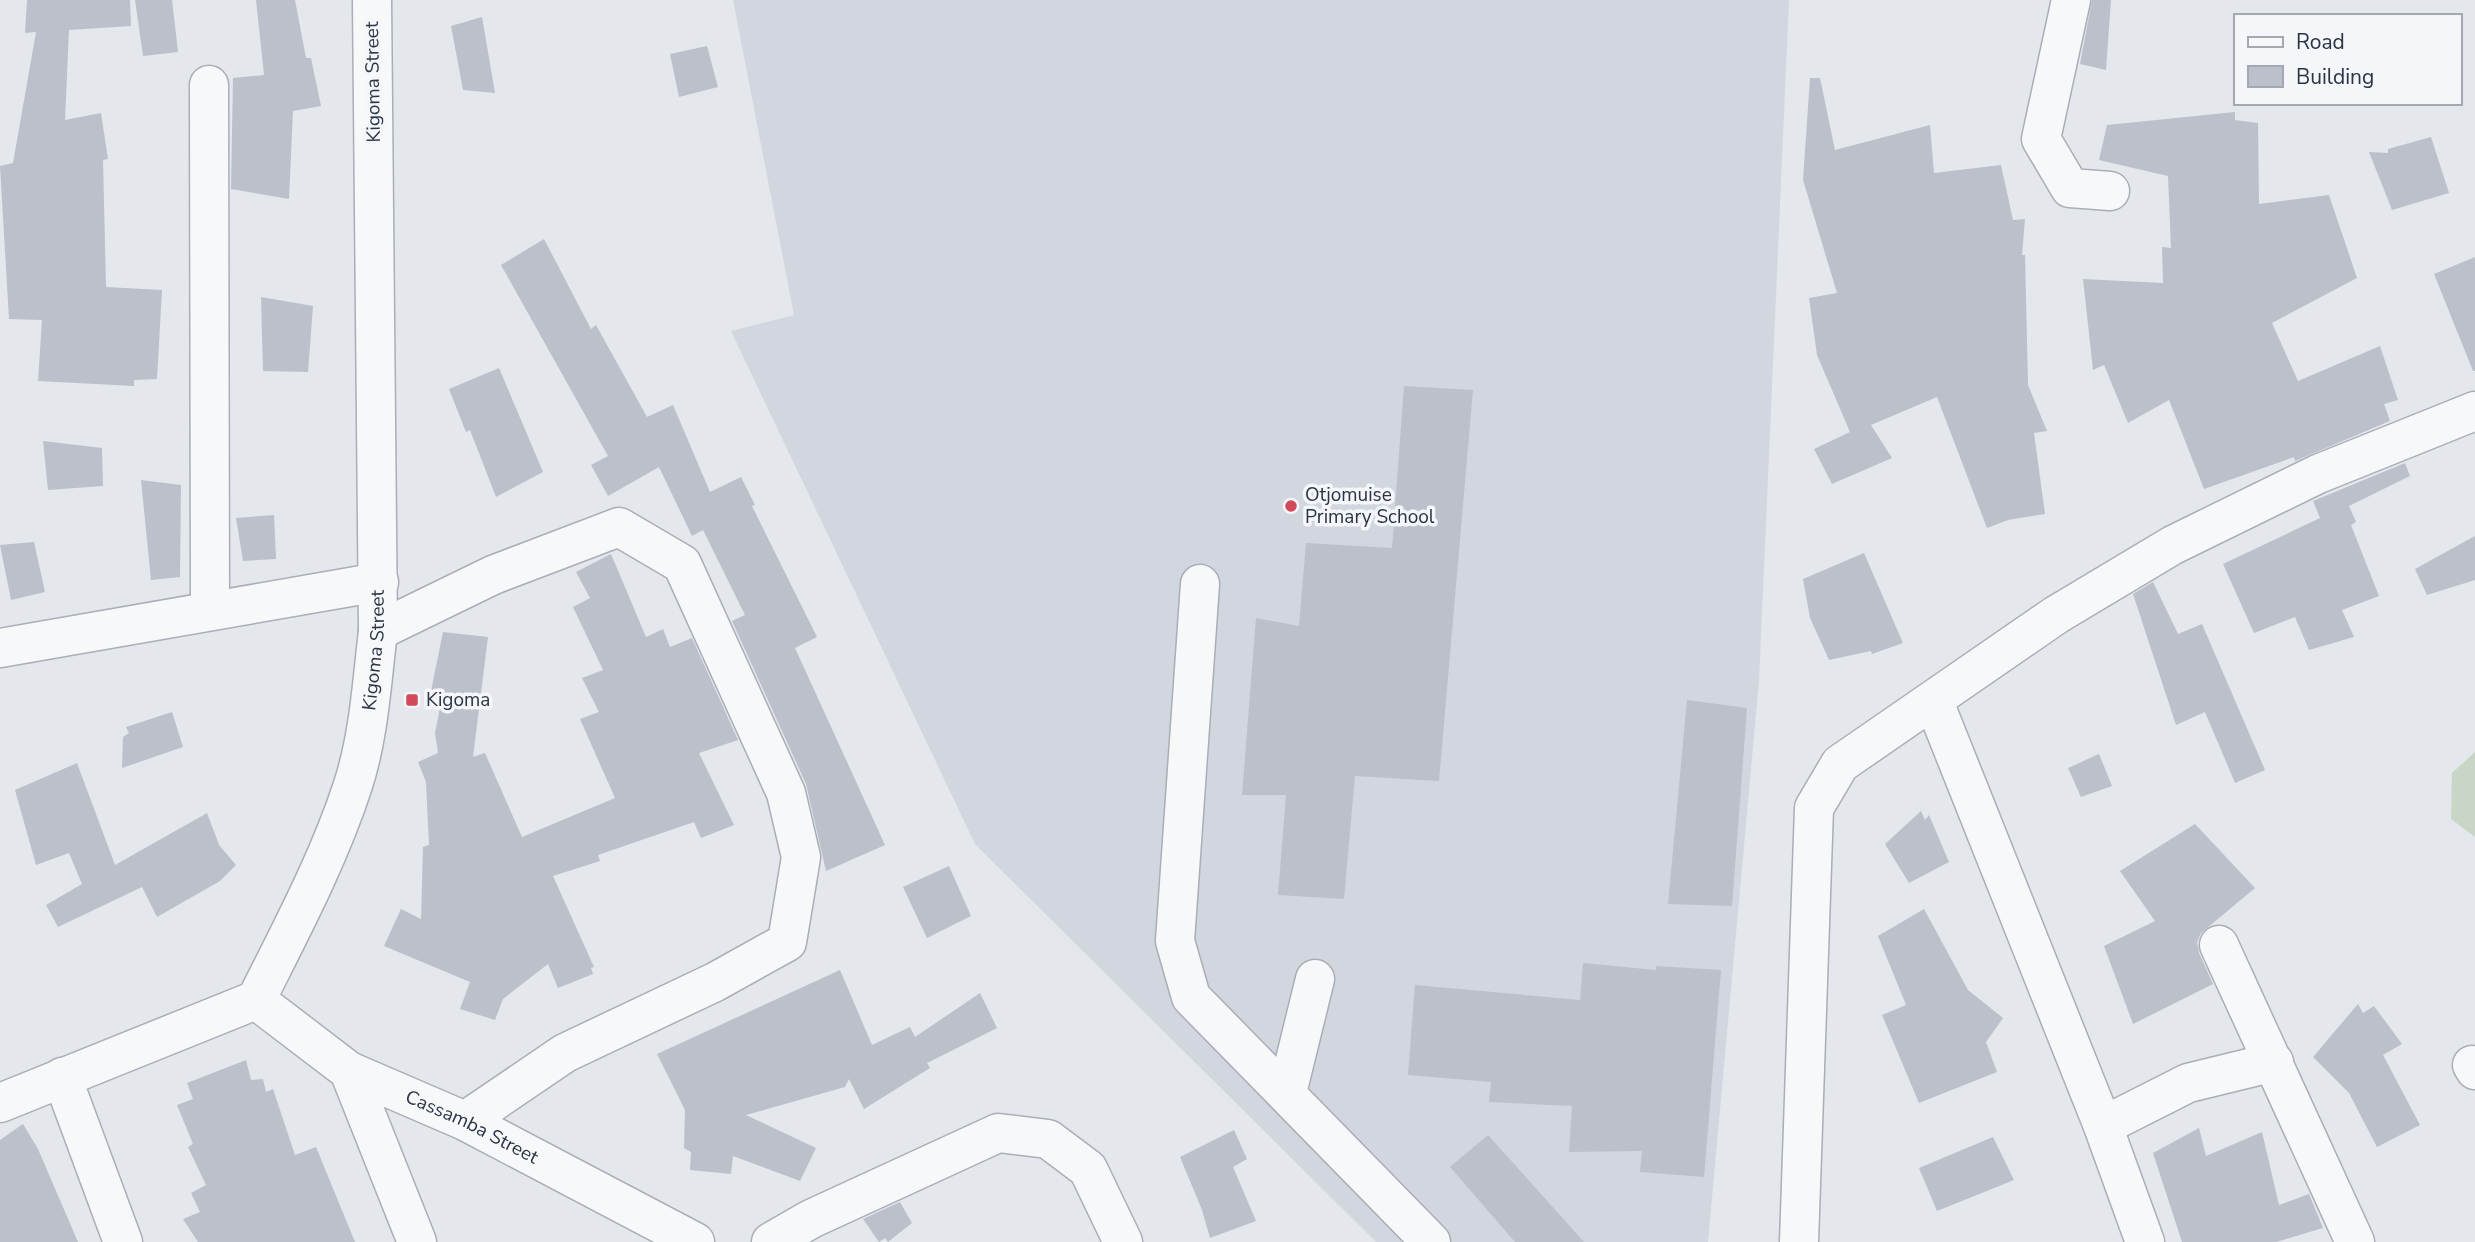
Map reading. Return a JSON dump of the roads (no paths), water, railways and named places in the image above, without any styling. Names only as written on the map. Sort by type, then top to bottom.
[{"type":"street","name":"Kigoma Street","points":[[256,1000],[304,904],[354,783],[369,710],[378,631],[379,582],[372,0]]},
{"type":"street","points":[[2071,0],[2041,139],[2070,188],[2110,191]]},
{"type":"street","points":[[209,85],[211,610]]},
{"type":"street","points":[[1799,1242],[1814,808],[1840,764],[1934,702],[2056,615],[2173,545],[2318,474],[2475,411]]},
{"type":"street","points":[[378,631],[493,575],[619,527],[682,564],[786,793],[801,857],[787,942],[715,982],[565,1053],[465,1121]]},
{"type":"street","points":[[0,648],[379,582]]},
{"type":"street","points":[[1200,584],[1175,941],[1191,997],[1431,1242]]},
{"type":"street","points":[[1934,702],[2103,1126],[2145,1242]]},
{"type":"street","points":[[2219,945],[2355,1242]]},
{"type":"street","points":[[1287,1093],[1314,979]]},
{"type":"street","points":[[0,1102],[256,1000]]},
{"type":"street","name":"Cassamba Street","points":[[256,1000],[348,1071],[465,1121],[695,1242]]},
{"type":"street","points":[[2103,1126],[2188,1083],[2274,1062]]},
{"type":"street","points":[[348,1071],[417,1242]]},
{"type":"street","points":[[62,1077],[123,1242]]},
{"type":"street","points":[[771,1242],[811,1219],[998,1133],[1048,1139],[1088,1169],[1123,1242]]},
{"type":"place","name":"Otjomuise Primary School","points":[[1291,506]]},
{"type":"place","name":"Kigoma","points":[[412,700]]}]
